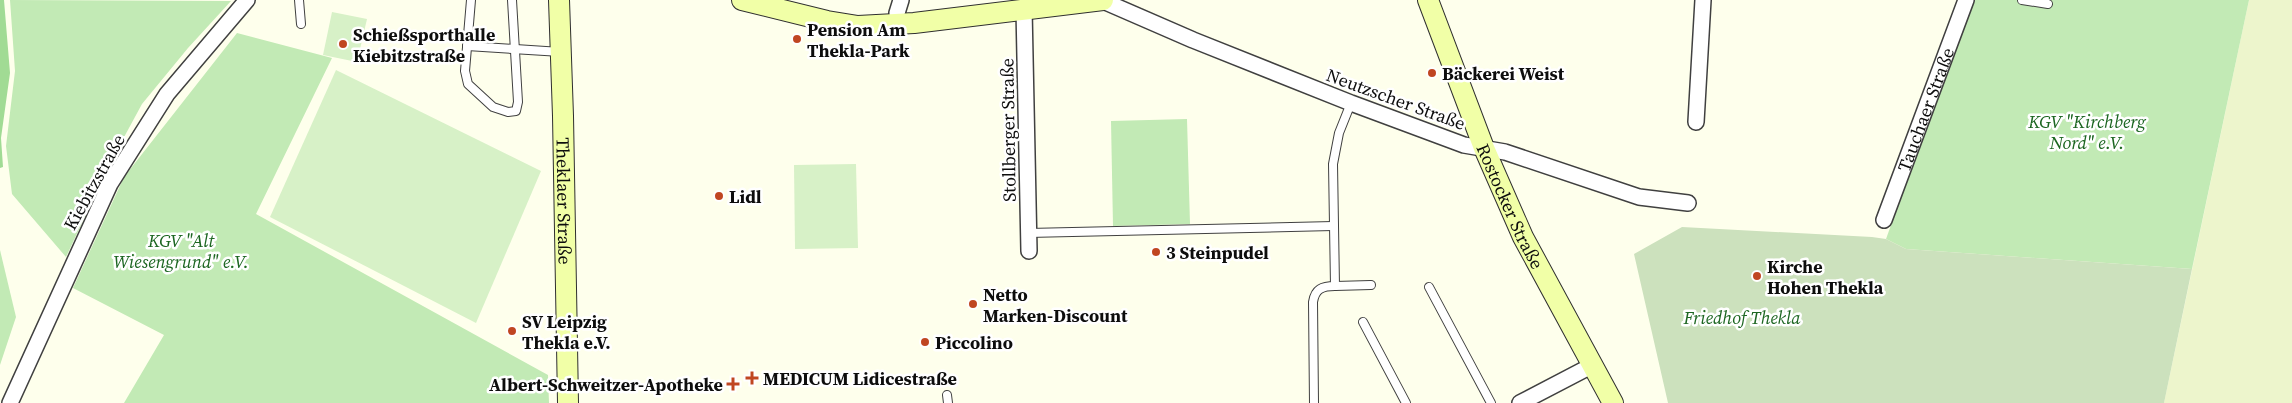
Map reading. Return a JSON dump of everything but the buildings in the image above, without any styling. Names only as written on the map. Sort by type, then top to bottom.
[{"type":"main road","name":"Theklaer Straße","points":[[559,0],[568,403]]},
{"type":"main road","points":[[742,0],[827,21],[858,26],[898,24],[1102,0]]},
{"type":"main road","name":"Rostocker Straße","points":[[1428,0],[1484,148],[1523,237],[1591,366],[1613,403]]},
{"type":"street","name":"Kiebitzstraße","points":[[10,403],[110,184],[167,94],[247,0]]},
{"type":"street","points":[[898,24],[897,13],[901,0]]},
{"type":"street","name":"Neutzscher Straße","points":[[1102,0],[1192,40],[1351,103],[1464,145],[1505,152],[1640,197],[1688,203]]},
{"type":"street","points":[[1696,122],[1703,0]]},
{"type":"street","name":"Tauchaer Straße","points":[[1884,220],[1966,0]]},
{"type":"street","name":"Stollberger Straße","points":[[1024,9],[1029,251]]},
{"type":"street","points":[[1520,403],[1591,366]]},
{"type":"lane","points":[[299,0],[301,24]]},
{"type":"lane","points":[[470,0],[465,71],[468,84],[493,107],[508,112],[516,110],[518,102],[512,0]]},
{"type":"lane","points":[[2022,0],[2048,4]]},
{"type":"lane","points":[[467,46],[561,52]]},
{"type":"lane","points":[[1335,286],[1333,164],[1339,133],[1351,103]]},
{"type":"lane","points":[[1028,233],[1333,226]]},
{"type":"lane","points":[[1314,403],[1314,294],[1321,288],[1371,285]]},
{"type":"lane","points":[[1429,286],[1491,403]]},
{"type":"lane","points":[[1362,322],[1406,403]]},
{"type":"green space","points":[[0,0],[4,0],[10,73],[1,138],[3,167],[0,168]]},
{"type":"green space","name":"KGV \"Alt Wiesengrund\" e.V.","points":[[10,0],[231,1],[188,48],[142,104],[110,163],[66,257],[12,194],[6,146],[15,71]]},
{"type":"green space","name":"KGV \"Kirchberg Nord\" e.V.","points":[[1972,0],[2249,0],[2192,269],[1906,249],[1886,239]]},
{"type":"green space","points":[[2249,0],[2292,0],[2292,403],[2164,403]]},
{"type":"green space","name":"Schießsporthalle Kiebitzstraße","points":[[332,12],[367,19],[357,62],[323,55]]},
{"type":"green space","name":"KGV \"Alt Wiesengrund\" e.V.","points":[[237,33],[332,58],[256,214],[548,375],[549,403],[124,403],[164,335],[73,288],[124,177]]},
{"type":"green space","points":[[336,70],[541,171],[476,323],[270,217]]},
{"type":"green space","points":[[1187,119],[1190,224],[1113,226],[1111,121]]},
{"type":"green space","points":[[856,164],[858,248],[795,249],[794,165]]},
{"type":"green space","name":"Friedhof Thekla","points":[[1682,227],[1872,237],[1886,239],[1906,249],[2192,269],[2164,403],[1668,403],[1634,254]]},
{"type":"green space","points":[[0,250],[16,317],[0,365]]},
{"type":"place","name":"Pension Am Thekla-Park","points":[[797,39]]},
{"type":"place","name":"Schießsporthalle Kiebitzstraße","points":[[343,44]]},
{"type":"place","name":"Bäckerei Weist","points":[[1432,73]]},
{"type":"place","name":"Lidl","points":[[719,196]]},
{"type":"place","name":"3 Steinpudel","points":[[1156,252]]},
{"type":"place","name":"Kirche Hohen Thekla","points":[[1757,276]]},
{"type":"place","name":"Netto Marken-Discount","points":[[973,304]]},
{"type":"place","name":"SV Leipzig Thekla e.V.","points":[[512,331]]},
{"type":"place","name":"Piccolino","points":[[925,342]]},
{"type":"place","name":"MEDICUM Lidicestraße","points":[[752,378]]},
{"type":"place","name":"Albert-Schweitzer-Apotheke","points":[[733,384]]}]
